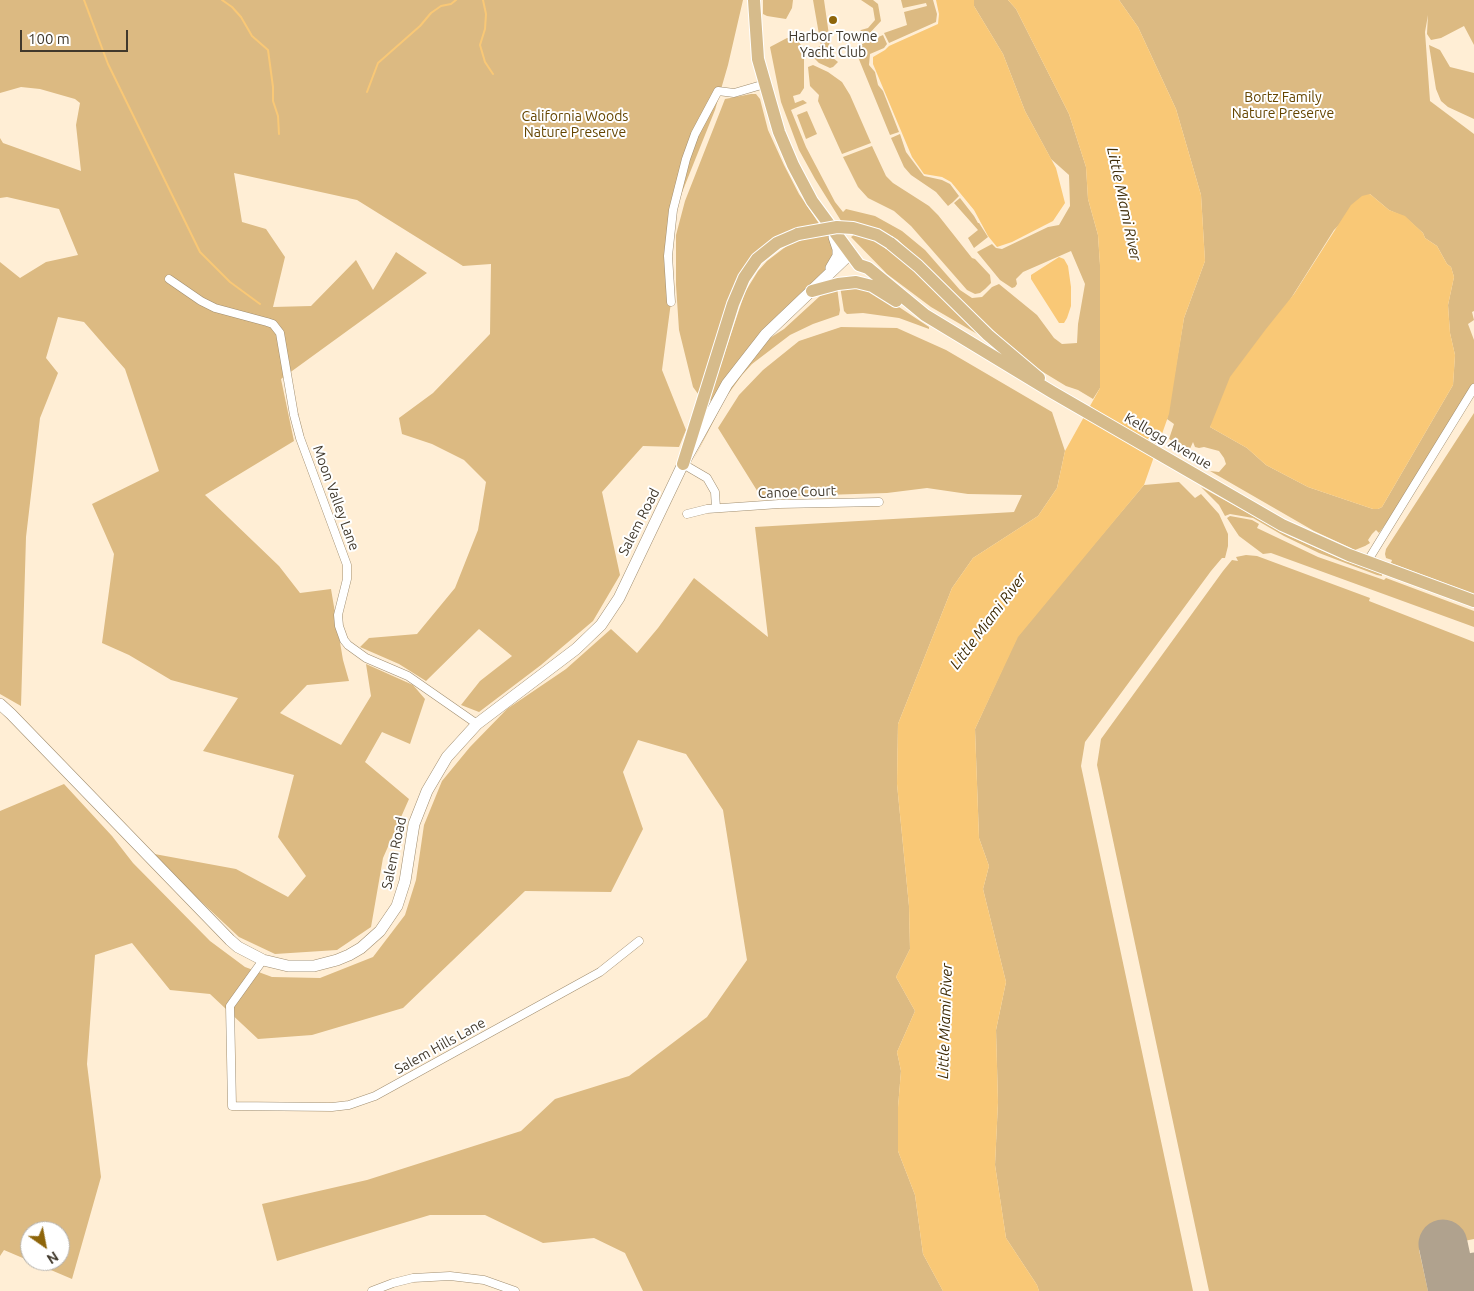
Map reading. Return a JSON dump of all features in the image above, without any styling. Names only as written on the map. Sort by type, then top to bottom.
[{"type":"main road","name":"Kellogg Avenue","points":[[754,0],[757,47],[765,84],[779,132],[793,165],[812,200],[852,253],[852,257],[858,264],[868,268],[925,315],[1052,392],[1282,525],[1367,562],[1474,601]]},
{"type":"main road","points":[[684,464],[732,304],[744,278],[757,259],[777,243],[798,234],[837,227],[853,228],[877,236],[890,243],[918,266],[988,334],[1032,371],[1052,392]]},
{"type":"main road","points":[[812,291],[847,282],[864,284],[872,286],[902,305],[925,315]]},
{"type":"street","points":[[671,302],[668,256],[673,210],[686,159],[695,134],[718,91],[734,93],[765,84]]},
{"type":"street","name":"Salem Road","points":[[825,278],[838,256],[834,237],[835,232]]},
{"type":"street","name":"Salem Road","points":[[0,704],[230,940],[254,957],[288,966],[302,967],[326,964],[349,955],[361,948],[380,931],[397,906],[401,894],[411,836],[427,791],[447,757],[477,724],[576,649],[600,625],[619,598],[715,404],[739,367],[766,334],[852,253]]},
{"type":"street","name":"Moon Valley Lane","points":[[169,279],[201,301],[215,308],[267,322],[274,325],[280,333],[294,415],[300,438],[347,565],[347,579],[338,615],[339,626],[348,646],[366,658],[408,676],[477,724]]},
{"type":"street","points":[[1367,562],[1474,388]]},
{"type":"street","points":[[684,464],[701,473],[712,484],[716,508]]},
{"type":"street","name":"Canoe Court","points":[[687,514],[716,508],[779,504],[879,502]]},
{"type":"street","name":"Salem Hills Lane","points":[[263,960],[230,1006],[232,1106],[332,1107],[349,1105],[375,1096],[600,972],[639,941]]},
{"type":"street","points":[[372,1291],[413,1278],[450,1276],[484,1280],[515,1291]]},
{"type":"green space","name":"California Woods Nature Preserve","points":[[0,0],[743,0],[715,110],[677,205],[671,243],[671,302],[662,370],[686,430],[679,447],[643,446],[602,492],[620,575],[593,621],[541,665],[479,712],[461,705],[480,681],[512,656],[479,629],[426,681],[399,664],[360,647],[369,638],[417,634],[455,588],[478,530],[486,482],[464,460],[432,444],[402,434],[399,418],[433,393],[490,334],[491,264],[463,266],[357,200],[234,173],[242,222],[266,229],[285,257],[273,307],[311,306],[356,260],[373,290],[396,252],[427,273],[281,379],[294,441],[205,495],[279,566],[300,593],[331,589],[343,660],[349,681],[307,685],[280,713],[341,745],[371,696],[366,664],[413,685],[425,699],[410,744],[382,732],[365,762],[409,799],[383,858],[371,927],[337,950],[275,954],[239,937],[149,853],[236,869],[288,897],[306,876],[278,837],[294,775],[203,751],[238,698],[171,680],[129,655],[102,643],[114,554],[92,504],[159,471],[125,369],[84,322],[58,317],[46,358],[58,373],[40,418],[26,537],[21,706],[0,694],[0,262],[20,278],[46,262],[78,255],[59,209],[7,197],[0,198],[0,138],[3,143],[81,171],[76,125],[80,103],[75,99],[40,89],[21,87],[0,93]]},
{"type":"green space","points":[[763,0],[793,0],[792,8],[786,19],[767,16],[763,14]]},
{"type":"green space","points":[[813,0],[824,0],[830,42],[828,54],[838,62],[830,68],[819,63],[814,58],[818,47],[821,46]]},
{"type":"green space","points":[[861,0],[873,0],[878,4],[881,21],[867,36],[854,40],[861,30],[868,28],[875,20],[873,8]]},
{"type":"green space","points":[[901,0],[933,0],[937,14],[936,22],[889,43],[884,33],[907,25],[904,12],[927,6],[926,3],[903,8]]},
{"type":"green space","points":[[974,0],[1008,0],[1016,9],[1069,114],[1086,167],[1088,199],[1098,235],[1100,265],[1100,388],[1093,399],[1078,390],[1066,386],[1038,369],[1015,351],[897,239],[873,229],[843,224],[799,150],[781,102],[770,47],[787,38],[797,38],[804,51],[804,88],[800,94],[793,96],[795,103],[803,100],[807,103],[791,110],[806,147],[835,202],[843,212],[846,209],[875,216],[902,231],[925,250],[960,290],[972,298],[982,297],[992,287],[999,284],[1037,315],[1054,338],[1062,344],[1077,343],[1078,324],[1085,284],[1071,251],[1023,272],[1016,279],[1017,284],[1015,287],[1012,288],[1000,280],[977,252],[992,244],[996,248],[1002,249],[1048,227],[1059,225],[1070,206],[1069,175],[1051,159],[1025,111],[1003,54],[974,6]]},
{"type":"green space","name":"Bortz Family Nature Preserve","points":[[1119,0],[1474,0],[1474,45],[1464,26],[1441,38],[1431,40],[1427,34],[1428,15],[1425,32],[1430,101],[1474,134],[1474,311],[1472,312],[1474,320],[1468,324],[1474,340],[1474,384],[1400,504],[1379,533],[1376,530],[1368,540],[1370,543],[1365,546],[1355,550],[1314,531],[1210,471],[1219,472],[1226,464],[1219,451],[1195,447],[1193,442],[1189,451],[1169,439],[1174,424],[1167,419],[1184,318],[1205,261],[1201,195],[1176,109],[1138,27]],"holes":[[[1370,194],[1389,210],[1405,217],[1423,233],[1425,238],[1437,246],[1447,264],[1451,267],[1454,277],[1448,305],[1450,333],[1455,355],[1453,385],[1382,507],[1373,509],[1308,487],[1266,465],[1247,448],[1210,427],[1334,230]]]},
{"type":"green space","points":[[883,35],[887,44],[884,48],[870,54],[869,65],[875,72],[878,85],[883,91],[899,132],[890,135],[857,53],[860,45]]},
{"type":"green space","points":[[1429,45],[1440,50],[1450,67],[1474,73],[1474,119],[1448,107],[1441,101],[1436,89]]},
{"type":"green space","points":[[813,65],[828,72],[842,82],[850,95],[871,143],[842,154],[818,101],[819,95],[810,86],[808,67]]},
{"type":"green space","points":[[756,94],[760,99],[768,130],[784,165],[799,194],[820,225],[751,263],[701,398],[693,387],[679,330],[676,285],[676,235],[685,201],[725,99]]},
{"type":"green space","points":[[807,111],[817,134],[806,139],[797,115]]},
{"type":"green space","points":[[900,134],[906,152],[924,176],[950,184],[959,196],[948,206],[936,192],[911,175],[904,167],[891,138]]},
{"type":"green space","points":[[872,146],[886,176],[893,183],[929,206],[972,258],[990,275],[991,283],[980,293],[975,294],[967,290],[911,226],[894,211],[868,198],[858,187],[843,157]]},
{"type":"green space","points":[[960,198],[988,237],[974,248],[968,238],[978,230],[954,203]]},
{"type":"green space","points":[[827,234],[833,242],[832,264],[712,401],[709,400],[745,292],[758,271],[767,261],[788,245],[805,237]]},
{"type":"green space","points":[[855,234],[890,247],[981,333],[979,335],[931,307],[887,274],[851,237]]},
{"type":"green space","points":[[849,285],[878,293],[929,327],[929,329],[899,318],[863,313],[847,314],[844,311],[840,286]]},
{"type":"green space","points":[[837,287],[839,315],[790,335],[752,364],[726,397],[694,459],[723,400],[738,376],[770,338],[784,329],[820,296]]},
{"type":"green space","points":[[841,327],[897,328],[946,350],[1052,412],[1065,451],[1057,488],[1038,516],[973,558],[952,588],[898,724],[897,784],[909,906],[910,949],[896,977],[915,1011],[897,1052],[901,1071],[898,1107],[898,1151],[915,1195],[923,1254],[943,1291],[643,1291],[625,1253],[594,1238],[543,1243],[485,1215],[430,1215],[277,1261],[262,1204],[367,1180],[521,1131],[555,1099],[629,1076],[707,1017],[747,960],[723,810],[686,754],[638,740],[623,772],[643,829],[611,892],[525,891],[403,1008],[312,1035],[258,1039],[210,994],[170,990],[132,943],[95,955],[87,1064],[101,1177],[72,1279],[53,1271],[70,1271],[70,1221],[20,1221],[20,1257],[4,1250],[0,1256],[0,811],[64,784],[112,836],[133,863],[210,941],[245,967],[272,977],[320,978],[373,957],[405,915],[416,880],[424,825],[442,781],[470,747],[507,709],[566,669],[611,629],[637,653],[658,628],[694,578],[768,637],[755,527],[1014,512],[1022,495],[968,494],[927,488],[887,493],[761,497],[718,428],[739,395],[763,370],[799,341]]},
{"type":"green space","points":[[1474,413],[1474,594],[1391,563],[1392,560],[1386,558],[1385,554],[1386,549]]},
{"type":"green space","points":[[1179,482],[1195,498],[1201,494],[1219,514],[1228,534],[1225,558],[1222,558],[1211,571],[1085,742],[1081,766],[1193,1291],[1039,1291],[1006,1238],[995,1165],[998,1102],[996,1030],[1006,982],[983,889],[989,866],[979,838],[975,729],[1017,637],[1144,485]]},
{"type":"green space","points":[[1201,487],[1289,536],[1341,559],[1382,574],[1382,576],[1319,553],[1253,518],[1230,514],[1225,516],[1219,505]]},
{"type":"green space","points":[[1230,516],[1252,520],[1259,524],[1257,528],[1318,557],[1384,580],[1386,578],[1474,611],[1474,627],[1271,553],[1263,554],[1239,536],[1227,518]]},
{"type":"green space","points":[[1246,555],[1257,556],[1370,598],[1369,601],[1474,642],[1474,1239],[1419,1250],[1428,1291],[1209,1291],[1097,765],[1101,739],[1223,571],[1232,560],[1238,561],[1236,557]]},
{"type":"water","name":"Harbor Towne Yacht Club","points":[[936,0],[974,0],[974,6],[1003,54],[1025,111],[1056,168],[1065,203],[1053,221],[1012,242],[997,247],[988,236],[974,210],[951,182],[942,177],[924,174],[912,157],[873,64],[873,57],[889,46],[938,24],[939,14]]},
{"type":"water","name":"Little Miami River","points":[[1008,0],[1119,0],[1138,27],[1176,109],[1201,195],[1205,261],[1184,318],[1169,414],[1144,485],[1018,637],[975,729],[979,838],[989,866],[983,889],[1006,982],[996,1030],[998,1102],[995,1165],[1006,1238],[1039,1291],[943,1291],[923,1254],[915,1195],[898,1151],[898,1107],[901,1071],[897,1052],[915,1011],[896,977],[910,949],[909,906],[897,784],[898,724],[952,588],[973,558],[1038,516],[1057,488],[1065,451],[1100,388],[1100,265],[1098,235],[1088,199],[1086,167],[1069,114],[1016,9]]},
{"type":"water","points":[[1370,194],[1389,210],[1405,216],[1423,233],[1425,238],[1437,246],[1447,264],[1451,267],[1454,277],[1448,305],[1450,333],[1455,355],[1453,385],[1382,507],[1378,509],[1308,487],[1266,465],[1247,448],[1210,427],[1230,377],[1294,294],[1351,205],[1362,196]]},
{"type":"water","points":[[1059,257],[1064,259],[1068,266],[1071,287],[1071,306],[1064,323],[1059,323],[1031,279],[1031,275]]},
{"type":"waterway","points":[[84,0],[108,64],[200,252],[230,282],[260,304]]},
{"type":"waterway","points":[[222,0],[232,7],[241,17],[252,36],[268,50],[273,101],[278,116],[279,134]]},
{"type":"waterway","points":[[367,92],[378,63],[420,26],[431,13],[441,6],[451,4],[456,0]]},
{"type":"waterway","points":[[483,0],[486,14],[485,29],[480,45],[485,62],[493,74]]},
{"type":"taxiway","points":[[1448,1268],[1474,1262]]},
{"type":"runway","points":[[1443,1244],[1453,1291]]},
{"type":"place","name":"Harbor Towne Yacht Club","points":[[833,20]]}]
